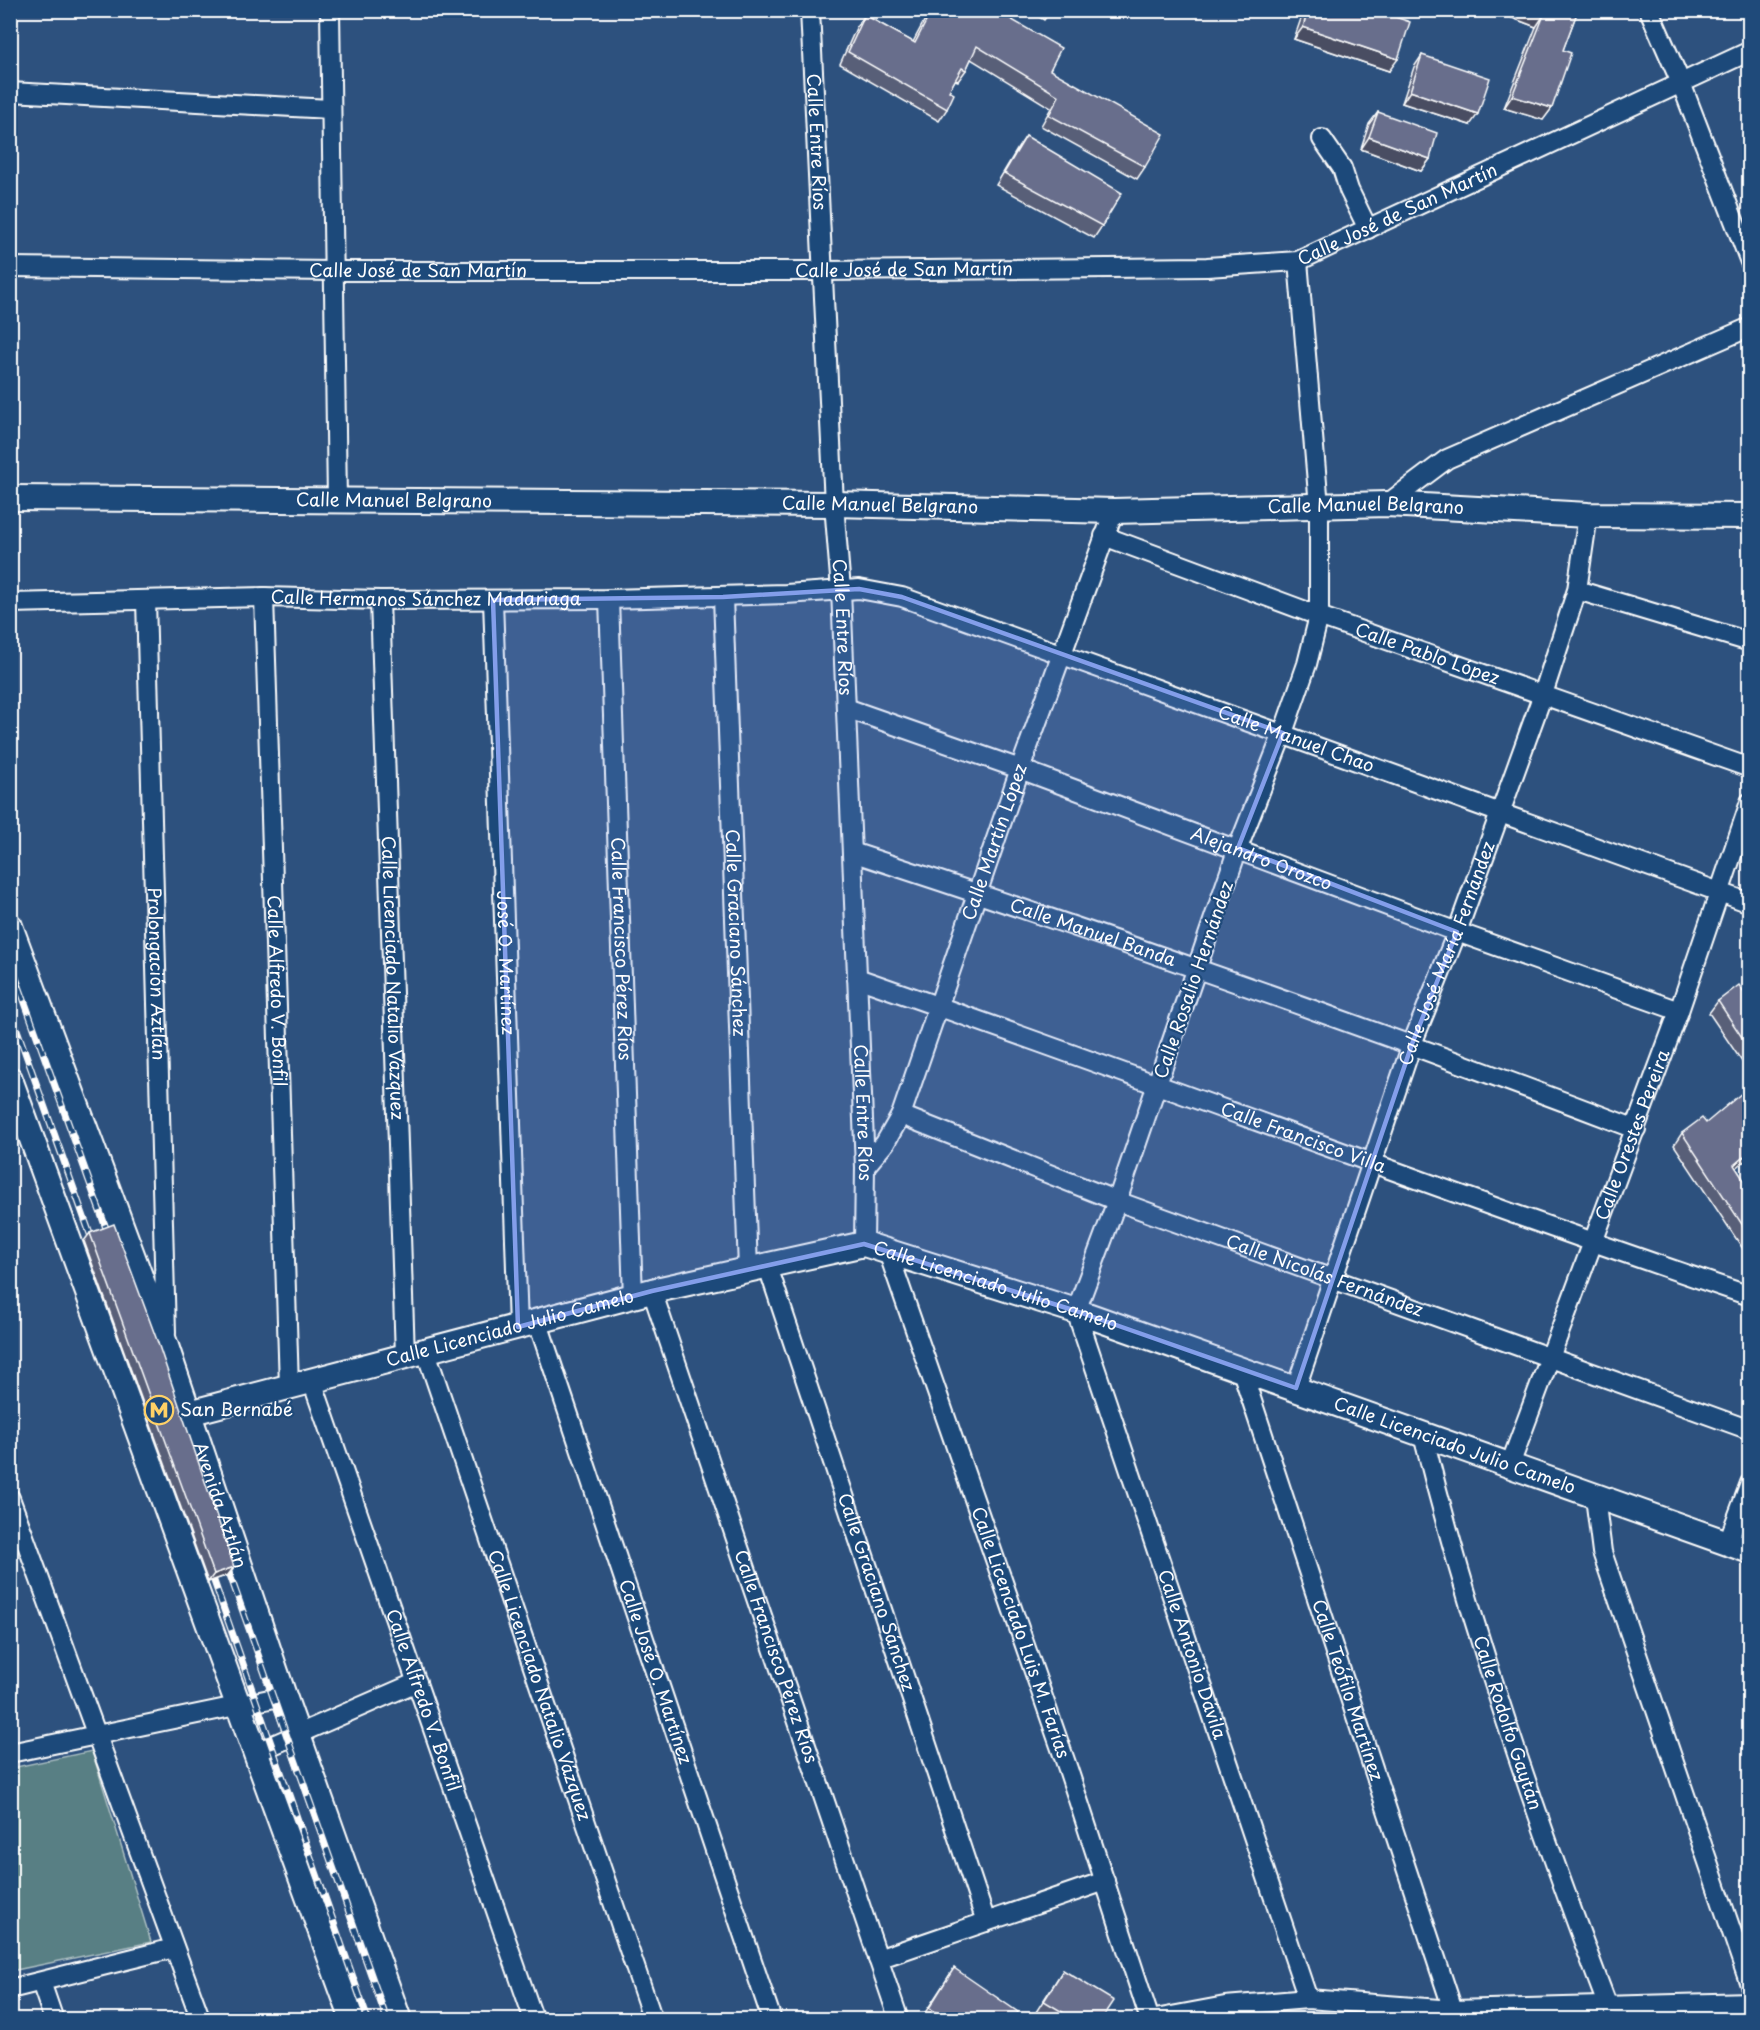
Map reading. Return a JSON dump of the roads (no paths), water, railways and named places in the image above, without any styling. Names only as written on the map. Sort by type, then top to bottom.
[{"type":"street","points":[[330,10],[337,501]]},
{"type":"street","name":"Calle Entre Ríos","points":[[810,10],[834,504],[842,590],[865,1167],[875,1246]]},
{"type":"street","points":[[1649,10],[1681,83],[1749,262]]},
{"type":"street","name":"Calle José de San Martín","points":[[10,267],[334,271],[824,271],[1208,267],[1298,261],[1749,51]]},
{"type":"street","points":[[10,92],[330,109]]},
{"type":"street","points":[[1322,139],[1342,168],[1349,190],[1368,229]]},
{"type":"street","name":"Calle Rosalio Hernández","points":[[1076,1311],[1159,1083],[1238,848],[1283,733],[1307,664],[1319,616],[1319,506],[1298,261]]},
{"type":"street","points":[[1387,504],[1447,459],[1749,327]]},
{"type":"street","name":"Calle Manuel Belgrano","points":[[10,498],[834,504],[1114,511],[1387,504],[1588,515],[1749,516]]},
{"type":"street","name":"Calle Martín López","points":[[865,1167],[885,1143],[901,1115],[976,893],[1114,511]]},
{"type":"street","name":"Calle José María Fernández","points":[[1296,1388],[1412,1044],[1457,932],[1543,694],[1577,590],[1588,515]]},
{"type":"street","name":"Calle Pablo López","points":[[1104,536],[1319,616],[1749,768]]},
{"type":"street","name":"Calle Manuel Chao","points":[[842,590],[859,589],[902,597],[1749,903]]},
{"type":"street","name":"Calle Hermanos Sánchez Madariaga","points":[[10,603],[264,597],[380,600],[609,599],[723,597],[842,590]]},
{"type":"street","points":[[1577,590],[1749,642]]},
{"type":"street","name":"Calle Alfredo V. Bonfil","points":[[264,597],[300,1384],[417,1682],[534,2019]]},
{"type":"street","name":"Calle Graciano Sánchez","points":[[723,597],[757,1267],[986,1922]]},
{"type":"street","name":"Calle Francisco Pérez Ríos","points":[[609,599],[642,1294],[899,2019]]},
{"type":"street","name":"Prolongación Aztlán","points":[[147,600],[166,1346]]},
{"type":"street","name":"Calle Licenciado Natalio Vázquez","points":[[380,600],[416,1354],[653,2019]]},
{"type":"street","name":"José O. Martínez","points":[[493,600],[528,1325]]},
{"type":"street","name":"Alejandro Orozco","points":[[846,708],[1238,848],[1457,932],[1679,1011]]},
{"type":"street","name":"Calle Orestes Pereira","points":[[1510,1466],[1591,1241],[1636,1129],[1679,1011],[1721,892],[1749,802]]},
{"type":"street","name":"Calle Manuel Banda","points":[[852,852],[1199,968],[1412,1044],[1636,1129]]},
{"type":"street","name":"Avenida Aztlán","points":[[10,926],[166,1346],[284,1696],[399,2019]]},
{"type":"street","name":"Calle Francisco Villa","points":[[857,978],[1159,1083],[1371,1164],[1749,1296]]},
{"type":"street","points":[[10,1079],[353,2019]]},
{"type":"street","name":"Calle Nicolás Fernández","points":[[901,1115],[1117,1201],[1749,1430]]},
{"type":"street","name":"Calle Licenciado Julio Camelo","points":[[189,1413],[642,1294],[757,1267],[875,1246],[1076,1311],[1739,1547]]},
{"type":"street","name":"Calle Licenciado Luis M. Farías","points":[[875,1246],[1105,1881],[1150,2019]]},
{"type":"street","name":"Calle Antonio Dávila","points":[[1076,1311],[1308,1999]]},
{"type":"street","name":"Calle José O. Martínez","points":[[528,1325],[772,2019]]},
{"type":"street","name":"Calle Teófilo Martínez","points":[[1242,1371],[1453,2010]]},
{"type":"street","name":"Calle Rodolfo Gaytán","points":[[1423,1435],[1449,1538],[1518,1758],[1608,2007]]},
{"type":"street","points":[[1739,1547],[1749,1483]]},
{"type":"street","points":[[1595,1497],[1602,1552],[1749,1985]]},
{"type":"street","points":[[10,1498],[201,2019]]},
{"type":"street","points":[[256,1752],[417,1682]]},
{"type":"street","points":[[10,1753],[284,1696]]},
{"type":"street","points":[[878,1959],[1105,1881]]},
{"type":"street","points":[[10,1989],[174,1948]]},
{"type":"street","points":[[41,1982],[54,2019]]},
{"type":"street","points":[[1150,2019],[1225,2006],[1308,1999],[1453,2010],[1749,2002]]},
{"type":"railway","points":[[10,961],[111,1242]]},
{"type":"railway","points":[[10,1010],[95,1248]]},
{"type":"railway","points":[[224,1558],[387,2020]]},
{"type":"railway","points":[[208,1564],[368,2020]]},
{"type":"place","name":"San Bernabé","points":[[159,1410]]}]
